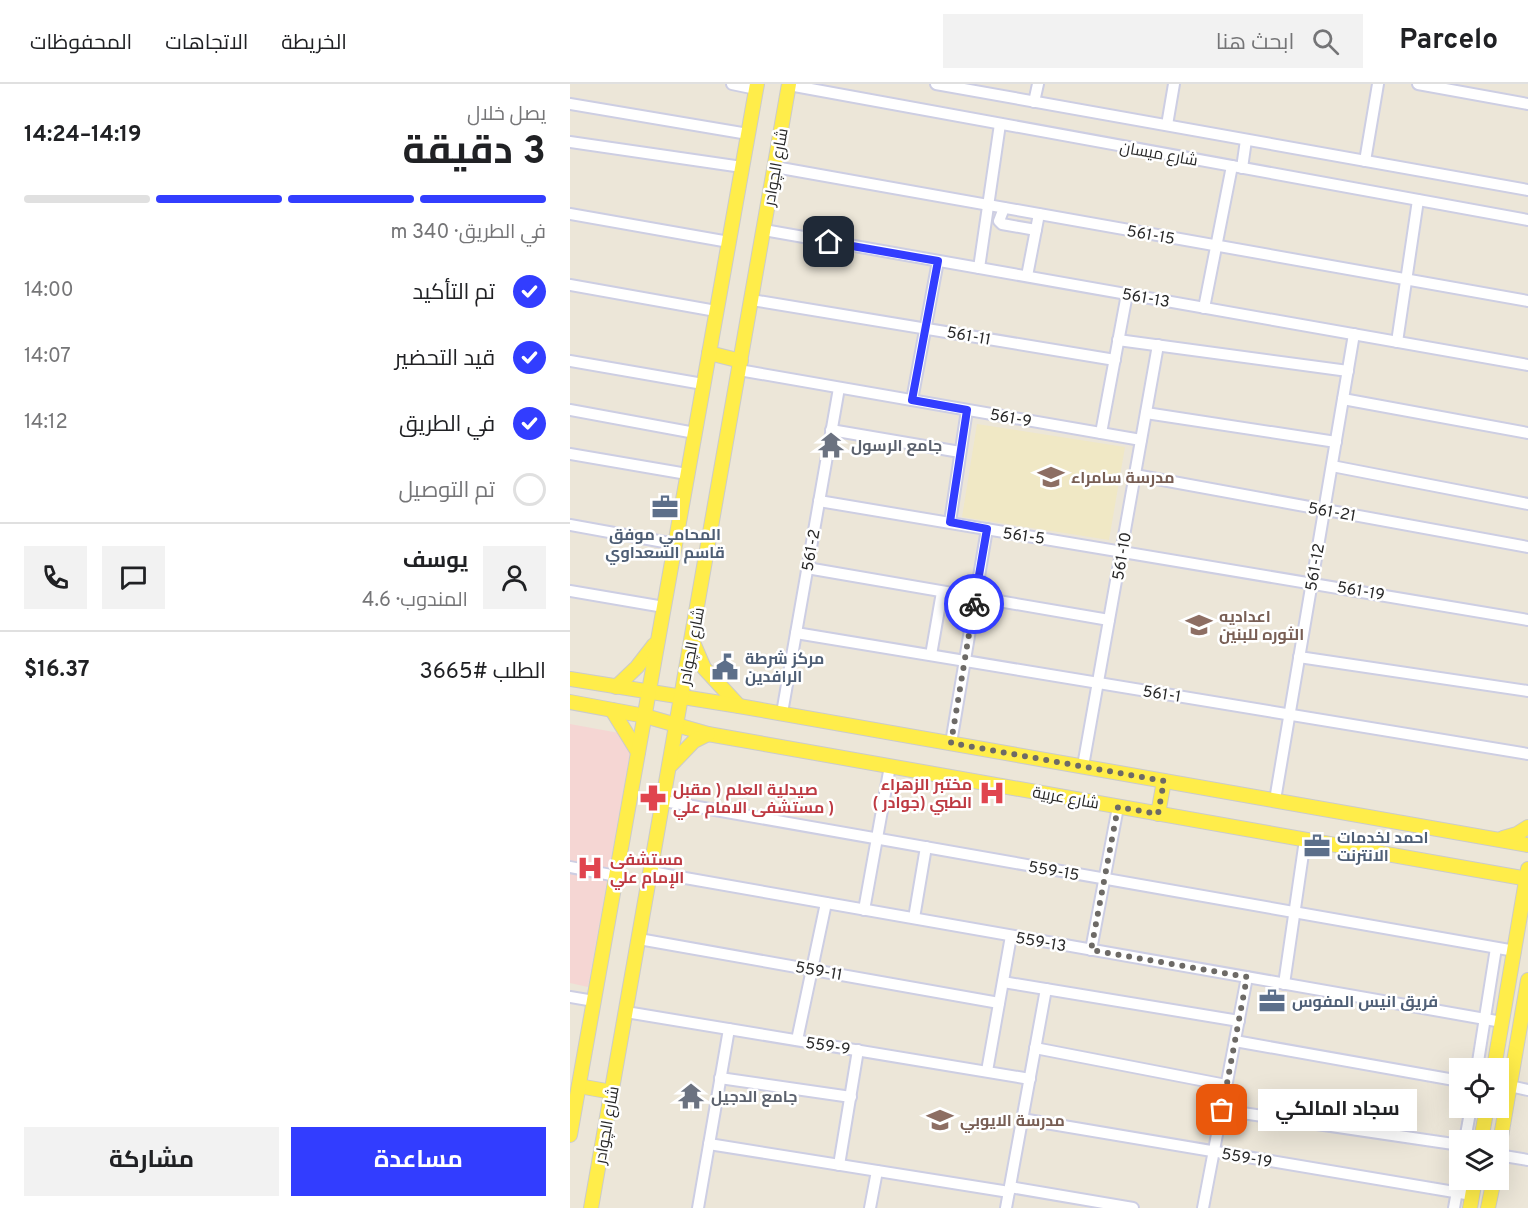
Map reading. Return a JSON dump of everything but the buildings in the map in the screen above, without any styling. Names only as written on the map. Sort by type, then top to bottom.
[{"type":"main road","name":"شارع الچوادر","points":[[591,1208],[789,85]]},
{"type":"main road","name":"شارع الچوادر","points":[[570,1135],[572,1108],[579,1086],[756,86]]},
{"type":"main road","points":[[709,353],[740,365]]},
{"type":"main road","points":[[692,640],[704,668],[739,706]]},
{"type":"main road","points":[[616,687],[637,667],[658,641]]},
{"type":"main road","name":"شارع عربية","points":[[570,679],[782,713],[1528,844]]},
{"type":"main road","name":"شارع عربية","points":[[570,702],[645,716],[708,734],[1493,873],[1527,876]]},
{"type":"main road","points":[[612,710],[638,753]]},
{"type":"main road","points":[[670,767],[680,754],[708,734]]},
{"type":"main road","points":[[1158,814],[1164,781]]},
{"type":"main road","points":[[1496,839],[1517,834],[1528,827]]},
{"type":"main road","points":[[1493,873],[1507,880],[1522,909]]},
{"type":"main road","points":[[1496,1058],[1527,876]]},
{"type":"main road","points":[[1502,1130],[1524,1017],[1528,980]]},
{"type":"main road","points":[[579,1086],[612,1092]]},
{"type":"main road","points":[[1488,1208],[1492,1190]]},
{"type":"street","points":[[732,84],[756,86]]},
{"type":"street","name":"شارع ميسان","points":[[936,84],[1528,190]]},
{"type":"street","points":[[1034,102],[1038,84]]},
{"type":"street","points":[[1167,125],[1174,84]]},
{"type":"street","points":[[1365,161],[1378,84]]},
{"type":"street","points":[[1418,84],[1528,104]]},
{"type":"street","name":"شارع ميسان","points":[[789,85],[1528,220]]},
{"type":"street","points":[[570,104],[748,134]]},
{"type":"street","points":[[979,268],[1000,124]]},
{"type":"street","points":[[1204,308],[1216,246],[1246,140]]},
{"type":"street","points":[[570,142],[742,167]]},
{"type":"street","name":"561-15","points":[[775,167],[1528,301]]},
{"type":"street","points":[[1397,342],[1418,200]]},
{"type":"street","points":[[1004,208],[999,221],[1002,224],[1036,230]]},
{"type":"street","points":[[570,214],[729,242]]},
{"type":"street","points":[[1027,276],[1039,214]]},
{"type":"street","name":"561-13","points":[[764,230],[1528,365]]},
{"type":"street","points":[[912,400],[938,261]]},
{"type":"street","points":[[570,285],[716,311]]},
{"type":"street","points":[[1101,433],[1126,294]]},
{"type":"street","name":"561-11","points":[[752,300],[1115,360]]},
{"type":"street","name":"561-12","points":[[1275,800],[1354,334]]},
{"type":"street","points":[[1118,340],[1348,372]]},
{"type":"street","name":"561-10","points":[[1083,766],[1158,345]]},
{"type":"street","points":[[570,361],[703,384]]},
{"type":"street","name":"561-9","points":[[740,365],[839,387],[1141,440]]},
{"type":"street","name":"561-2","points":[[782,713],[839,387]]},
{"type":"street","points":[[1343,399],[1528,433]]},
{"type":"street","points":[[570,410],[695,432]]},
{"type":"street","points":[[950,522],[967,410]]},
{"type":"street","points":[[1146,413],[1336,442]]},
{"type":"street","points":[[831,430],[960,452]]},
{"type":"street","points":[[570,454],[687,474]]},
{"type":"street","points":[[1332,466],[1528,504]]},
{"type":"street","name":"561-21","points":[[1135,475],[1528,547]]},
{"type":"street","name":"561-5","points":[[819,501],[1122,549]]},
{"type":"street","points":[[570,525],[675,544]]},
{"type":"street","points":[[951,743],[987,529]]},
{"type":"street","name":"561-19","points":[[1122,549],[1528,620]]},
{"type":"street","points":[[807,568],[1109,620]]},
{"type":"street","points":[[570,591],[664,607]]},
{"type":"street","points":[[931,655],[942,592]]},
{"type":"street","name":"561-1","points":[[796,633],[1528,754]]},
{"type":"street","points":[[1299,657],[1528,691]]},
{"type":"street","points":[[864,910],[890,766]]},
{"type":"street","name":"559-15","points":[[664,801],[1515,951]]},
{"type":"street","points":[[1091,950],[1118,807]]},
{"type":"street","points":[[1284,984],[1305,840]]},
{"type":"street","points":[[914,918],[926,847]]},
{"type":"street","points":[[570,867],[616,876]]},
{"type":"street","name":"559-13","points":[[651,872],[1502,1022]]},
{"type":"street","points":[[797,1040],[826,903]]},
{"type":"street","points":[[987,1071],[1011,936]]},
{"type":"street","name":"559-11","points":[[639,939],[999,1003]]},
{"type":"street","points":[[1478,1058],[1496,948]]},
{"type":"street","points":[[1203,1208],[1247,977]]},
{"type":"street","points":[[1003,982],[1239,1021]]},
{"type":"street","points":[[1006,1208],[1046,989]]},
{"type":"street","points":[[570,997],[594,1001]]},
{"type":"street","name":"559-9","points":[[626,1012],[1030,1078]]},
{"type":"street","points":[[701,1207],[709,1144],[729,1029]]},
{"type":"street","points":[[1235,1041],[1449,1079]]},
{"type":"street","points":[[1035,1048],[1226,1085]]},
{"type":"street","points":[[839,1165],[858,1050]]},
{"type":"street","points":[[720,1078],[850,1097]]},
{"type":"street","points":[[1510,1086],[1528,1090]]},
{"type":"street","points":[[1222,1110],[1449,1143]]},
{"type":"street","name":"559-19","points":[[1023,1119],[1457,1192],[1471,1202]]},
{"type":"street","points":[[709,1144],[1133,1208]]},
{"type":"street","points":[[1509,1156],[1528,1160]]},
{"type":"street","points":[[870,1208],[876,1171]]},
{"type":"street","points":[[1454,1208],[1457,1192]]},
{"type":"shaded area","points":[[977,424],[1125,447],[1109,540],[962,517]]},
{"type":"shaded area","name":"مستشفى الإمام علي","points":[[570,724],[619,733],[630,752],[588,987],[570,983]]},
{"type":"way so far","points":[[974,604],[951,743],[1164,781],[1158,814],[1118,807],[1091,950],[1247,977],[1222,1110]]},
{"type":"place","name":"جامع الرسول","points":[[831,445]]},
{"type":"place","name":"مدرسة سامراء","points":[[1051,477]]},
{"type":"place","name":"المحامي موفق قاسم السعداوي","points":[[665,507]]},
{"type":"place","name":"اعداديه الثوره للبنين","points":[[1199,625]]},
{"type":"place","name":"مركز شرطة الرافدين","points":[[725,667]]},
{"type":"place","name":"مختبر الزهراء الطبي (جوادر )","points":[[992,793]]},
{"type":"place","name":"صيدلية العلم ( مقبل مستشفى الامام علي )","points":[[653,798]]},
{"type":"place","name":"احمد لخدمات الانترنت","points":[[1317,846]]},
{"type":"place","name":"مستشفى الإمام علي","points":[[590,868]]},
{"type":"place","name":"فريق انيس المفوس","points":[[1272,1001]]},
{"type":"place","name":"جامع الدجيل","points":[[691,1096]]},
{"type":"place","name":"سجاد المالكي","points":[[1222,1110]]},
{"type":"place","name":"مدرسة الايوبي","points":[[940,1120]]},
{"type":"route","points":[[829,242],[938,261],[912,400],[967,410],[950,522],[987,529],[974,604]]}]
